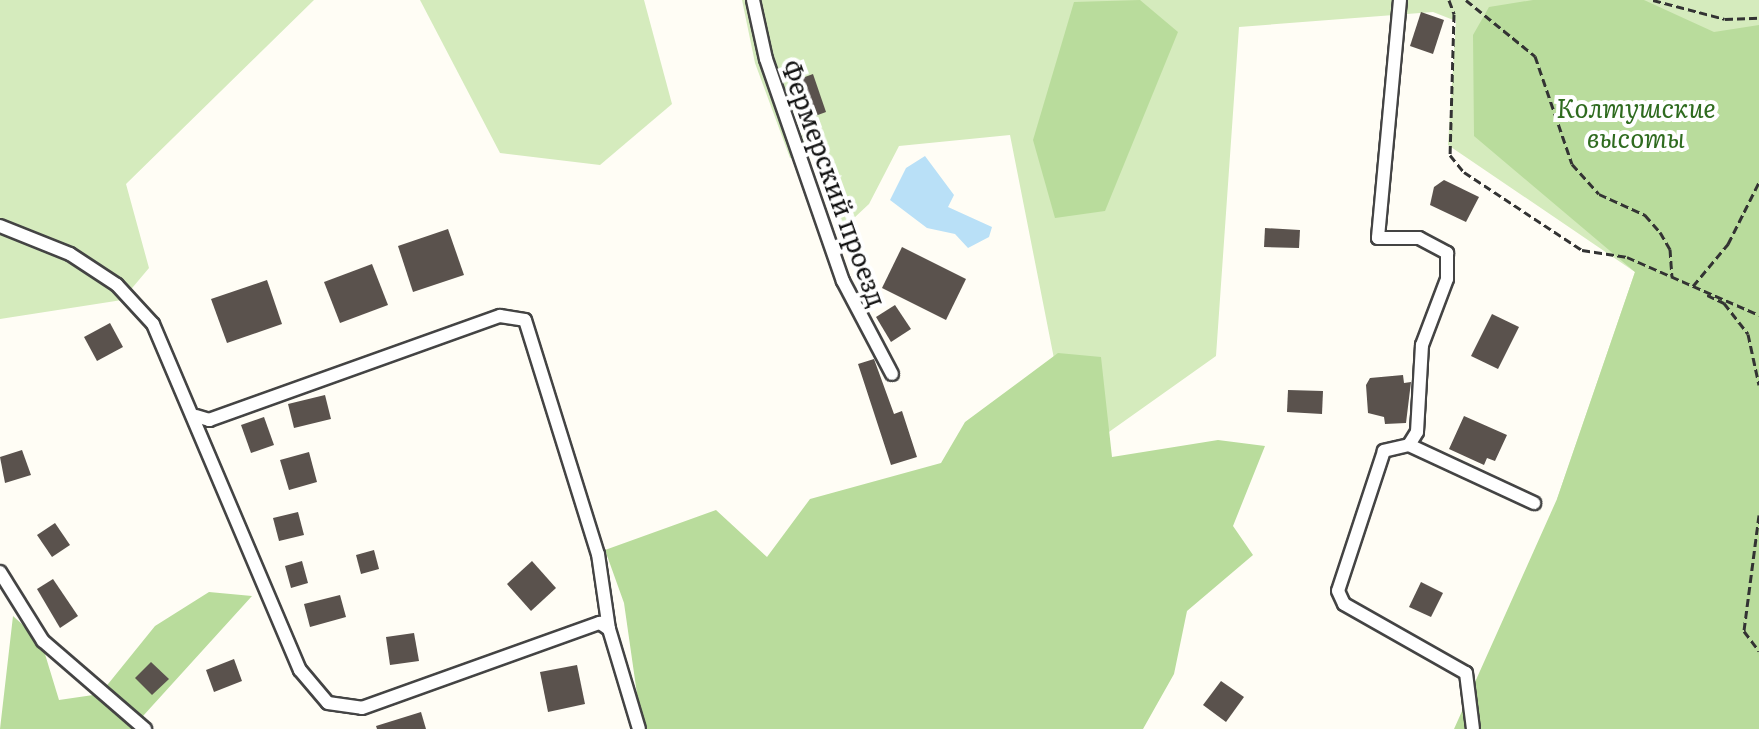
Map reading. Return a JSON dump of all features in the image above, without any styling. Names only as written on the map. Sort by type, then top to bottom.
[{"type":"street","name":"Фермерский проезд","points":[[753,0],[766,59],[843,281],[892,374]]},
{"type":"street","points":[[1400,0],[1378,238],[1419,238],[1447,253],[1447,279],[1422,345],[1417,432],[1409,445]]},
{"type":"street","points":[[0,226],[70,254],[117,285],[165,343],[215,471],[300,670],[328,703],[362,708],[600,623],[609,629]]},
{"type":"street","points":[[196,416],[209,420],[500,316],[525,320],[598,554],[609,629],[639,729]]},
{"type":"street","points":[[1473,729],[1466,673],[1344,604],[1338,591],[1384,451],[1409,445],[1534,503]]},
{"type":"street","points":[[0,572],[43,641],[145,729]]},
{"type":"path","points":[[1449,0],[1454,14],[1450,155],[1464,172],[1582,250],[1627,257],[1759,315]]},
{"type":"path","points":[[1466,0],[1535,56],[1572,164],[1599,194],[1645,215],[1670,249],[1672,277]]},
{"type":"path","points":[[1653,0],[1725,19],[1759,18]]},
{"type":"path","points":[[1693,286],[1728,244],[1759,182]]},
{"type":"path","points":[[1683,282],[1724,303],[1748,334],[1759,385]]},
{"type":"path","points":[[1759,515],[1744,631],[1759,651]]},
{"type":"green space","points":[[0,0],[314,0],[126,184],[149,268],[122,300],[0,319]]},
{"type":"green space","points":[[420,0],[644,0],[672,104],[600,165],[500,153]]},
{"type":"green space","points":[[742,0],[1759,0],[1759,729],[1557,499],[1635,272],[1448,145],[1456,21],[1433,12],[1239,27],[1216,356],[1092,444],[1071,445],[1010,135],[899,146],[869,204],[838,233],[815,156],[790,158],[755,63]]},
{"type":"green space","points":[[1140,0],[1178,32],[1105,211],[1055,218],[1033,140],[1074,2]]},
{"type":"green space","name":"Колтушские высоты","points":[[1533,0],[1644,0],[1714,32],[1759,25],[1759,729],[1454,729],[1557,499],[1635,272],[1474,136],[1473,35],[1489,7]]},
{"type":"green space","points":[[1058,353],[1101,357],[1112,457],[1218,440],[1265,446],[1233,526],[1253,555],[1187,611],[1174,674],[1143,729],[642,729],[624,603],[605,550],[716,510],[767,557],[810,499],[941,463],[965,422]]},
{"type":"green space","points":[[209,592],[252,596],[143,716],[148,729],[0,729],[13,616],[41,641],[59,700],[100,694],[155,626]]},
{"type":"water","points":[[925,156],[954,195],[948,207],[992,227],[989,237],[968,248],[955,234],[927,228],[890,200],[906,168]]},
{"type":"building","points":[[1421,12],[1444,20],[1433,54],[1410,46]]},
{"type":"building","points":[[813,74],[826,112],[807,119],[794,81]]},
{"type":"building","points":[[1444,180],[1479,197],[1466,222],[1430,205],[1434,187]]},
{"type":"building","points":[[1265,228],[1300,230],[1299,248],[1264,247]]},
{"type":"building","points":[[448,229],[464,275],[413,292],[398,246]]},
{"type":"building","points":[[902,247],[966,279],[946,320],[882,288]]},
{"type":"building","points":[[372,264],[388,305],[340,323],[324,282]]},
{"type":"building","points":[[267,280],[282,324],[227,343],[211,299]]},
{"type":"building","points":[[895,305],[911,329],[891,342],[876,317]]},
{"type":"building","points":[[1492,314],[1519,327],[1498,369],[1471,356]]},
{"type":"building","points":[[110,323],[123,347],[97,361],[84,337]]},
{"type":"building","points":[[874,359],[894,414],[902,411],[917,457],[891,465],[858,364]]},
{"type":"building","points":[[1403,375],[1404,383],[1411,382],[1406,423],[1385,424],[1384,417],[1368,413],[1366,385],[1370,378]]},
{"type":"building","points":[[1288,390],[1323,391],[1322,414],[1287,412]]},
{"type":"building","points":[[325,395],[331,419],[294,428],[288,404]]},
{"type":"building","points":[[1464,416],[1507,435],[1495,461],[1487,458],[1484,465],[1449,449]]},
{"type":"building","points":[[264,417],[274,445],[251,453],[241,425]]},
{"type":"building","points":[[22,450],[31,475],[5,483],[0,457]]},
{"type":"building","points":[[309,452],[317,482],[289,490],[280,460]]},
{"type":"building","points":[[298,512],[304,535],[279,541],[273,518]]},
{"type":"building","points":[[55,523],[70,545],[52,557],[37,535]]},
{"type":"building","points":[[374,550],[379,569],[361,574],[356,555]]},
{"type":"building","points":[[302,561],[308,583],[291,588],[285,566]]},
{"type":"building","points":[[532,561],[556,588],[531,611],[507,584]]},
{"type":"building","points":[[53,579],[78,616],[60,628],[37,589]]},
{"type":"building","points":[[1421,582],[1443,593],[1431,617],[1409,607]]},
{"type":"building","points":[[340,595],[346,617],[310,627],[304,604]]},
{"type":"building","points":[[414,633],[419,661],[390,665],[386,637]]},
{"type":"building","points":[[234,659],[242,681],[214,692],[206,670]]},
{"type":"building","points":[[151,662],[169,679],[152,695],[135,678]]},
{"type":"building","points":[[577,665],[585,704],[548,712],[540,672]]},
{"type":"building","points":[[1221,681],[1244,697],[1226,722],[1203,705]]},
{"type":"building","points":[[421,712],[426,729],[377,729],[376,726]]}]
